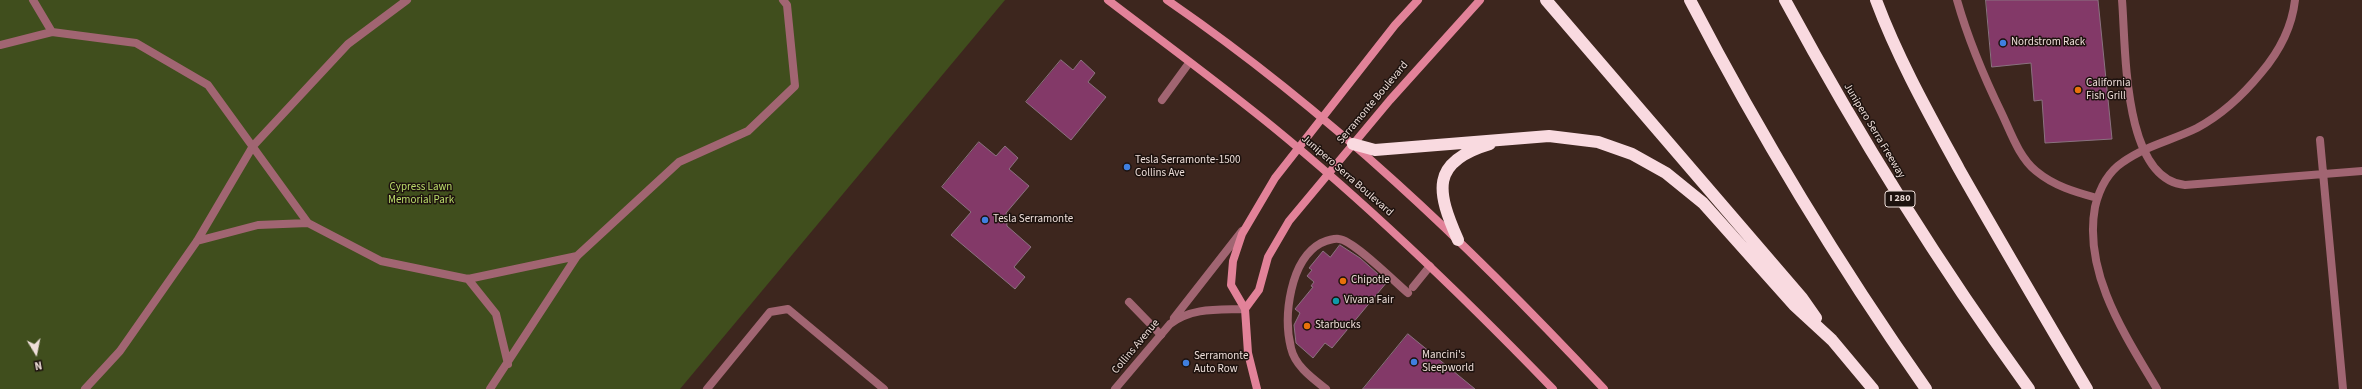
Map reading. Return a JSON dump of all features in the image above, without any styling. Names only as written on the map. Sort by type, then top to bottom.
[{"type":"highway","points":[[1546,0],[1802,298],[1832,340],[1873,389]]},
{"type":"highway","points":[[1690,0],[1779,162],[1861,294],[1926,389]]},
{"type":"highway","name":"Junipero Serra Freeway","points":[[1785,0],[1814,55],[1890,183],[1964,296],[2029,389]]},
{"type":"highway","points":[[1876,0],[1908,75],[1948,149],[2005,250],[2087,389]]},
{"type":"highway","points":[[1353,144],[1375,150],[1533,136],[1564,137],[1598,142],[1632,154],[1666,173],[1703,203],[1794,305],[1832,340]]},
{"type":"highway","points":[[1458,240],[1442,196],[1442,180],[1448,167],[1477,148],[1533,136]]},
{"type":"main road","name":"Junipero Serra Boulevard","points":[[1108,0],[1298,148],[1328,174],[1430,266],[1553,389]]},
{"type":"main road","points":[[1167,0],[1246,56],[1322,117],[1416,198],[1604,389]]},
{"type":"main road","points":[[1256,389],[1248,353],[1245,309],[1233,291],[1230,278],[1236,252],[1246,225],[1270,185],[1298,148],[1418,0]]},
{"type":"main road","name":"Serramonte Boulevard","points":[[1245,309],[1259,290],[1268,257],[1278,238],[1294,215],[1427,57],[1480,0]]},
{"type":"street","points":[[34,0],[52,32]]},
{"type":"street","points":[[85,389],[120,351],[197,241],[253,146],[348,44],[407,0]]},
{"type":"street","points":[[490,389],[508,364],[577,256],[679,162],[748,131],[795,86],[788,5],[782,0]]},
{"type":"street","points":[[1957,0],[1964,25],[1988,84],[2017,146],[2026,159],[2035,170],[2052,182],[2074,192],[2097,198]]},
{"type":"street","points":[[2122,0],[2131,109],[2144,150],[2161,175],[2169,181],[2178,184],[2362,171]]},
{"type":"street","points":[[2157,389],[2130,342],[2103,285],[2093,245],[2094,215],[2097,198],[2107,179],[2117,166],[2144,150],[2212,119],[2229,107],[2248,88],[2277,51],[2294,12],[2294,0]]},
{"type":"street","points":[[0,45],[52,32],[136,43],[208,85],[308,223],[381,261],[468,279],[577,256]]},
{"type":"street","points":[[1162,100],[1189,63]]},
{"type":"street","points":[[2320,140],[2343,389]]},
{"type":"street","points":[[197,241],[258,225],[308,223]]},
{"type":"street","points":[[1170,324],[1246,225]]},
{"type":"street","points":[[1326,389],[1303,370],[1291,348],[1289,304],[1295,275],[1302,259],[1314,247],[1327,240],[1339,239],[1352,245],[1410,290],[1430,266]]},
{"type":"street","points":[[468,279],[496,314],[508,364]]},
{"type":"street","points":[[1130,302],[1161,335]]},
{"type":"street","points":[[707,389],[770,312],[788,309],[884,389]]},
{"type":"street","name":"Collins Avenue","points":[[1115,389],[1170,324],[1180,317],[1198,310],[1245,309]]},
{"type":"green space","name":"Cypress Lawn Memorial Park","points":[[0,0],[1005,0],[680,389],[0,389]]},
{"type":"building","points":[[1986,0],[2098,0],[2112,139],[2045,143],[2042,100],[2034,101],[2031,63],[1992,67]]},
{"type":"building","points":[[1061,60],[1073,70],[1081,60],[1095,73],[1088,82],[1106,97],[1071,140],[1026,102]]},
{"type":"building","name":"Tesla Serramonte","points":[[979,142],[996,156],[1005,146],[1018,158],[1009,169],[1029,186],[1006,213],[1007,226],[1031,247],[1014,267],[1025,277],[1015,289],[951,235],[971,212],[942,187]]},
{"type":"building","name":"Vivana Fair","points":[[1340,245],[1360,258],[1387,282],[1332,348],[1325,343],[1313,358],[1296,343],[1294,325],[1300,313],[1295,309],[1313,287],[1311,286],[1314,282],[1307,276],[1312,270],[1309,268],[1323,251],[1330,257]]},
{"type":"building","name":"Mancini's Sleepworld","points":[[1408,334],[1475,389],[1363,389]]},
{"type":"place","name":"Nordstrom Rack","points":[[2003,43]]},
{"type":"place","name":"California Fish Grill","points":[[2078,90]]},
{"type":"place","name":"Tesla Serramonte-1500 Collins Ave","points":[[1127,167]]},
{"type":"place","name":"Tesla Serramonte","points":[[985,220]]},
{"type":"place","name":"Chipotle","points":[[1343,281]]},
{"type":"place","name":"Vivana Fair","points":[[1336,301]]},
{"type":"place","name":"Starbucks","points":[[1307,326]]},
{"type":"place","name":"Mancini's Sleepworld","points":[[1414,362]]},
{"type":"place","name":"Serramonte Auto Row","points":[[1186,363]]}]
